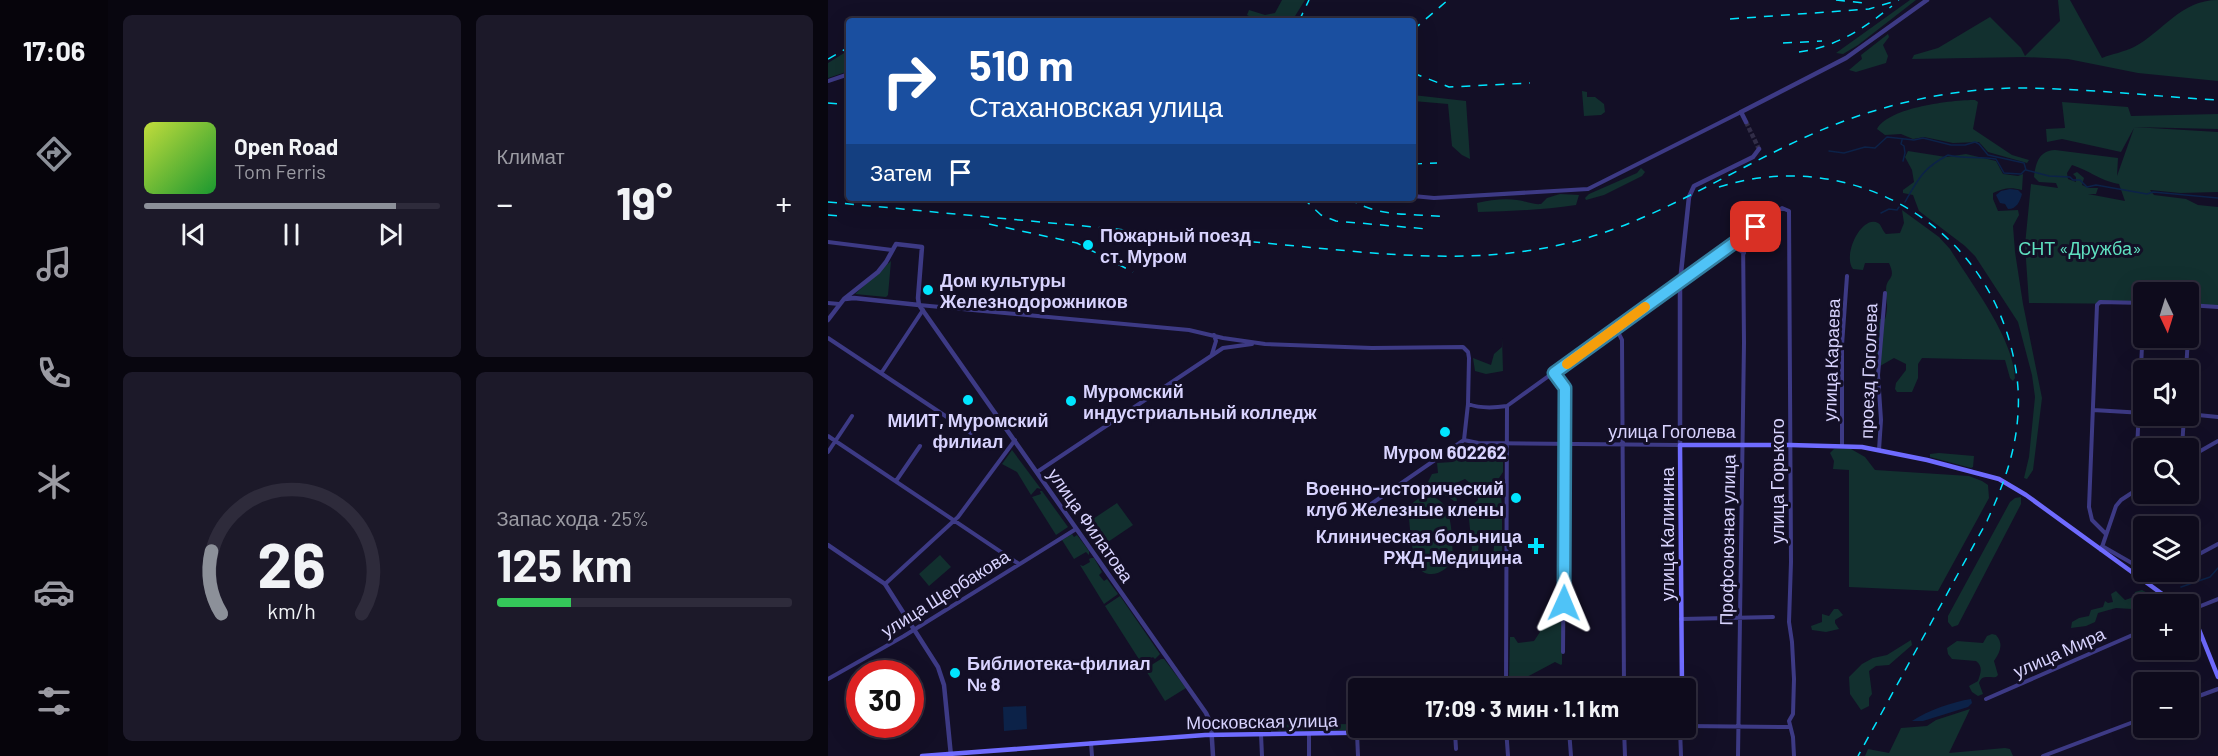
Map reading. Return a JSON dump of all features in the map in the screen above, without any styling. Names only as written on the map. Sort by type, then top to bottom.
[{"type":"main road","name":"улица Гоголева","points":[[1680,445],[1842,446],[1879,450],[1927,460],[2005,481],[2101,548]]},
{"type":"main road","name":"улица Калинина","points":[[1680,445],[1682,678]]},
{"type":"main road","points":[[2101,548],[2163,594]]},
{"type":"main road","points":[[2199,630],[2218,677]]},
{"type":"main road","name":"Московская улица","points":[[922,756],[1212,734],[1348,733]]},
{"type":"street","points":[[1416,196],[1434,198],[1588,189],[1846,58],[1927,0]]},
{"type":"street","points":[[828,81],[846,75]]},
{"type":"street","points":[[1741,112],[1746,122]]},
{"type":"street","name":"улица Калинина","points":[[1680,445],[1680,282],[1688,200],[1694,186],[1753,157],[1759,149]]},
{"type":"street","name":"улица Горького","points":[[1743,236],[1782,208],[1790,214],[1791,562],[1789,622],[1794,680],[1793,714],[1789,727],[1793,736],[1794,756]]},
{"type":"street","points":[[1468,404],[1487,408],[1507,406],[1743,236]]},
{"type":"street","name":"Профсоюзная улица","points":[[1738,756],[1743,444],[1743,236]]},
{"type":"street","points":[[828,242],[892,250]]},
{"type":"street","points":[[828,320],[843,299],[878,272],[896,244],[922,247],[918,298],[920,305]]},
{"type":"street","points":[[1731,244],[1744,253]]},
{"type":"street","name":"улица Караева","points":[[1842,446],[1842,345],[1847,276]]},
{"type":"street","points":[[854,298],[855,291]]},
{"type":"street","name":"проезд Гоголева","points":[[1879,450],[1881,420],[1878,366],[1885,293]]},
{"type":"street","points":[[843,299],[854,298],[1189,330],[1265,344],[1372,348],[1462,347],[1469,354],[1468,404],[1464,440],[1358,513]]},
{"type":"street","points":[[2106,534],[2092,520],[2089,507],[2098,302],[2133,304]]},
{"type":"street","points":[[828,303],[839,304]]},
{"type":"street","name":"улица Филатова","points":[[920,305],[1206,713],[1212,734],[1213,756]]},
{"type":"street","points":[[2199,306],[2218,307]]},
{"type":"street","points":[[882,372],[924,310]]},
{"type":"street","points":[[1616,328],[1622,340],[1624,678]]},
{"type":"street","points":[[1212,354],[1216,341],[1214,335]]},
{"type":"street","points":[[828,338],[971,433]]},
{"type":"street","points":[[1037,472],[1212,354],[1228,346],[1265,344]]},
{"type":"street","points":[[1554,373],[1565,388],[1563,652]]},
{"type":"street","points":[[1506,678],[1507,406]]},
{"type":"street","points":[[2093,410],[2133,412]]},
{"type":"street","points":[[828,452],[852,416]]},
{"type":"street","points":[[2199,416],[2218,417]]},
{"type":"street","points":[[828,436],[1019,564]]},
{"type":"street","points":[[885,584],[954,520],[1015,440]]},
{"type":"street","name":"улица Гоголева","points":[[1464,440],[1506,444],[1680,445]]},
{"type":"street","points":[[2199,452],[2218,441]]},
{"type":"street","points":[[896,481],[920,446]]},
{"type":"street","points":[[2133,492],[2116,506],[2101,548],[2133,564]]},
{"type":"street","name":"улица Щербакова","points":[[828,679],[1076,529]]},
{"type":"street","points":[[2199,554],[2218,544]]},
{"type":"street","points":[[828,545],[885,584],[914,629],[943,680],[950,754]]},
{"type":"street","points":[[2199,607],[2218,599]]},
{"type":"street","points":[[1681,619],[1773,617]]},
{"type":"street","name":"улица Мира","points":[[1986,699],[2133,635]]},
{"type":"street","points":[[2199,696],[2218,689]]},
{"type":"street","points":[[2043,756],[2133,722]]},
{"type":"street","points":[[1696,726],[1789,727]]},
{"type":"street","points":[[1262,734],[1262,756]]},
{"type":"street","points":[[1309,734],[1309,756]]},
{"type":"street","points":[[1358,738],[1358,756]]},
{"type":"street","points":[[1455,738],[1456,749]]},
{"type":"street","points":[[1507,738],[1508,756]]},
{"type":"street","points":[[1570,738],[1571,756]]},
{"type":"street","points":[[1624,738],[1625,756]]},
{"type":"street","points":[[1680,738],[1681,756]]},
{"type":"street","points":[[1091,743],[1092,756]]},
{"type":"green space","points":[[1282,0],[1305,0],[1294,18],[1252,18],[1247,15],[1249,10],[1265,15],[1275,13]]},
{"type":"green space","points":[[1910,0],[1916,0],[1858,45],[1843,54],[1836,53]]},
{"type":"green space","points":[[2058,0],[2070,0],[2102,58],[2134,47],[2193,5],[2218,0],[2218,81],[2138,73],[2068,59],[2024,57],[1912,59],[1914,55],[1938,48],[1990,17],[2021,48],[2025,56],[2060,21]]},
{"type":"green space","points":[[1888,34],[1889,37],[1883,45],[1888,56],[1886,63],[1856,72],[1849,70],[1862,59],[1861,55]]},
{"type":"green space","points":[[846,52],[846,72],[828,78],[828,63]]},
{"type":"green space","points":[[1582,91],[1587,92],[1587,97],[1595,97],[1604,104],[1605,112],[1601,115],[1584,116]]},
{"type":"green space","points":[[1416,95],[1466,101],[1470,159],[1452,146],[1448,104],[1416,101]]},
{"type":"green space","points":[[1975,100],[1978,102],[1973,129],[2012,155],[2029,160],[2027,163],[1988,152],[1979,142],[1953,143],[1924,137],[1913,139],[1901,134],[1885,135],[1877,129],[1884,121],[1907,110],[1937,103]]},
{"type":"green space","name":"СНТ «Дружба»","points":[[2062,102],[2128,107],[2131,116],[2218,114],[2218,129],[2133,127],[2218,132],[2218,192],[2180,193],[2150,190],[2154,195],[2186,199],[2198,205],[2218,207],[2218,305],[2199,305],[2199,282],[2133,282],[2133,304],[2029,303],[2025,245],[2031,184],[2058,188],[2056,183],[2039,182],[2034,177],[2039,158],[2055,150],[2118,158],[2117,176],[2134,128],[2121,152],[2062,139],[2047,142],[2046,129],[2065,128]],"holes":[[[2072,165],[2119,184],[2125,201],[2088,194],[2096,194],[2098,188],[2082,185],[2084,178],[2077,172],[2073,174],[2076,182],[2068,179],[2067,173]]]},
{"type":"green space","points":[[1908,151],[1946,157],[1966,154],[1996,161],[2003,174],[2018,176],[2023,174],[2022,190],[2010,188],[2000,190],[1993,193],[1993,199],[1998,211],[2018,210],[2019,215],[2013,226],[2015,252],[2042,398],[2033,470],[2027,479],[2024,478],[2029,457],[2035,397],[2032,375],[2018,322],[1975,256],[1919,211],[1913,195],[1903,193],[1903,190],[1914,182],[1912,170],[1905,157]]},
{"type":"green space","points":[[1641,168],[1645,172],[1642,176],[1604,195],[1586,200],[1589,194],[1637,173]]},
{"type":"green space","points":[[1560,194],[1579,195],[1576,205],[1478,212],[1477,203],[1508,199],[1541,204],[1547,198]]},
{"type":"green space","points":[[1902,210],[1939,237],[1950,249],[1980,295],[2007,346],[2013,362],[2015,378],[2013,381],[2005,360],[1922,358],[1918,364],[1918,378],[1912,392],[1897,392],[1896,383],[1906,370],[1906,364],[1894,358],[1880,366],[1872,361],[1865,322],[1867,319],[1885,319],[1886,286],[1892,273],[1889,263],[1865,263],[1863,270],[1853,269],[1850,255],[1855,237],[1866,224],[1878,223],[1886,234],[1900,233],[1904,223]]},
{"type":"green space","points":[[891,261],[886,297],[855,294]]},
{"type":"green space","points":[[1502,338],[1503,371],[1486,374],[1475,371],[1473,358],[1491,365],[1494,354],[1502,347]]},
{"type":"green space","points":[[1469,448],[1503,450],[1503,472],[1499,478],[1502,506],[1502,558],[1501,564],[1496,567],[1491,565],[1494,545],[1490,539],[1479,544],[1478,551],[1483,562],[1475,567],[1466,564],[1472,549],[1468,509],[1478,500],[1472,485],[1465,479],[1454,484],[1457,501],[1454,501],[1433,488],[1428,482],[1432,474],[1438,473],[1437,463],[1452,462],[1460,452]]},
{"type":"green space","points":[[1834,449],[1851,449],[1865,457],[1875,470],[1969,476],[1988,485],[1989,498],[1938,591],[1849,587],[1849,470],[1833,469],[1834,461],[1830,453]]},
{"type":"green space","points":[[1012,450],[1041,489],[1037,488],[1031,495],[1017,472],[1002,464]]},
{"type":"green space","points":[[1930,454],[1974,456],[1973,467],[1930,457]]},
{"type":"green space","points":[[1040,491],[1068,527],[1056,535],[1032,497],[1041,494]]},
{"type":"green space","points":[[1425,496],[1442,502],[1447,509],[1452,538],[1451,562],[1442,571],[1430,574],[1425,573],[1416,563],[1409,521],[1411,506]]},
{"type":"green space","points":[[2021,497],[2021,504],[1958,625],[1952,627],[1948,622],[1948,616],[2010,502]]},
{"type":"green space","points":[[1117,503],[1133,525],[1099,548],[1099,544],[1084,525]]},
{"type":"green space","points":[[1072,534],[1074,537],[1077,535],[1089,551],[1089,555],[1086,552],[1074,559],[1062,540]]},
{"type":"green space","points":[[940,555],[951,567],[929,586],[919,574]]},
{"type":"green space","points":[[1091,558],[1094,558],[1102,572],[1099,575],[1104,581],[1107,579],[1118,594],[1104,604],[1080,565],[1083,566],[1090,562]]},
{"type":"green space","points":[[2142,590],[2149,594],[2135,594]]},
{"type":"green space","points":[[2116,591],[2125,600],[2133,597],[2133,609],[2116,608],[2098,613],[2095,622],[2071,628],[2072,622],[2089,616],[2091,610],[2103,607],[2105,601],[2113,602],[2111,594]]},
{"type":"green space","points":[[1120,596],[1160,654],[1155,659],[1153,657],[1142,664],[1105,606]]},
{"type":"green space","points":[[1834,609],[1838,609],[1843,615],[1835,620],[1839,629],[1826,632],[1812,630],[1811,626],[1822,622],[1822,614],[1829,616]]},
{"type":"green space","points":[[1562,622],[1562,664],[1555,662],[1525,678],[1509,678],[1510,637],[1514,637],[1518,643],[1534,641],[1540,632],[1537,625],[1546,627],[1551,623]]},
{"type":"green space","points":[[1996,635],[2000,645],[1994,661],[1998,675],[1982,678],[1979,683],[1983,694],[1978,696],[1969,686],[1978,681],[1980,666],[1976,661],[1952,659],[1947,648],[1957,641],[1983,643],[1987,636]]},
{"type":"green space","points":[[1911,640],[1912,645],[1889,665],[1876,666],[1869,671],[1872,694],[1869,698],[1869,706],[1861,710],[1850,694],[1849,677],[1862,664],[1873,658],[1887,655]]},
{"type":"green space","points":[[1164,659],[1186,688],[1165,701],[1145,669]]},
{"type":"green space","points":[[1970,709],[1949,753],[2005,748],[2010,749],[2013,756],[1865,756],[1868,749],[1889,753],[1901,728],[1927,726],[1936,720]]},
{"type":"green space","points":[[1348,724],[1348,730],[1264,731],[1253,730],[1251,725]]},
{"type":"water","points":[[2010,189],[2018,190],[2022,194],[2016,206],[2008,209],[2005,204],[2000,203],[1996,195]]},
{"type":"water","points":[[1971,699],[1972,703],[1968,707],[1923,721],[1912,721],[1941,707]]},
{"type":"water","points":[[1026,706],[1027,729],[1004,731],[1003,707]]},
{"type":"waterway","points":[[1829,151],[1844,153],[1865,147],[1875,148],[1887,137],[1914,140],[1923,138],[1951,145],[1975,142],[1988,155],[2024,163],[2026,170],[2080,180],[2087,187],[2096,185],[2147,194],[2153,192],[2218,198]]},
{"type":"waterway","points":[[1902,140],[1901,144],[1904,146],[1905,153],[1903,161]]},
{"type":"waterway","points":[[1905,202],[1922,175],[1948,155],[1996,159],[2004,173],[2021,174],[2025,170]]},
{"type":"waterway","points":[[1881,213],[1889,209],[1897,210],[1899,207]]},
{"type":"waterway","points":[[2181,587],[2210,577],[2218,568]]},
{"type":"tunnel","points":[[1746,122],[1759,149]]},
{"type":"railway","points":[[1300,18],[1309,0]]},
{"type":"railway","points":[[1416,27],[1448,0]]},
{"type":"railway","points":[[1836,0],[1864,3]]},
{"type":"railway","points":[[1730,19],[1869,9],[1899,0]]},
{"type":"railway","points":[[1799,52],[1825,46],[1848,36],[1892,6]]},
{"type":"railway","points":[[1783,43],[1822,41]]},
{"type":"railway","points":[[828,59],[846,49]]},
{"type":"railway","points":[[1416,74],[1449,87],[1530,83]]},
{"type":"railway","points":[[828,202],[1397,255],[1501,254],[1568,243],[1602,233],[1668,206],[1820,131],[1852,118],[1916,100],[1965,92],[2014,88],[2218,100]]},
{"type":"railway","points":[[828,103],[846,105]]},
{"type":"railway","points":[[1416,164],[1437,163]]},
{"type":"railway","points":[[1719,187],[1764,177],[1809,177],[1852,185],[1893,200],[1930,224],[1962,254],[1988,290],[2007,333],[2012,352],[2018,393],[2017,427],[2012,455],[1998,495],[1987,521],[1858,756]]},
{"type":"railway","points":[[1306,201],[1321,215],[1336,221],[1427,229]]},
{"type":"railway","points":[[1354,201],[1383,212],[1446,217]]},
{"type":"railway","points":[[828,215],[841,216]]},
{"type":"railway","points":[[989,224],[1077,243],[1133,272]]},
{"type":"slow traffic","points":[[1567,364],[1645,307]]},
{"type":"place","name":"Пожарный поезд ст. Муром","points":[[1088,245]]},
{"type":"place","name":"Дом культуры Железнодорожников","points":[[928,290]]},
{"type":"place","name":"МИИТ, Муромский филиал","points":[[968,400]]},
{"type":"place","name":"Муромский индустриальный колледж","points":[[1071,401]]},
{"type":"place","name":"Муром 602262","points":[[1445,432]]},
{"type":"place","name":"Военно-исторический клуб Железные клены","points":[[1516,498]]},
{"type":"place","name":"Клиническая больница РЖД-Медицина","points":[[1536,546]]},
{"type":"place","name":"Библиотека-филиал № 8","points":[[955,673]]},
{"type":"route","points":[[1564,603],[1565,388],[1554,373],[1756,227]]}]
